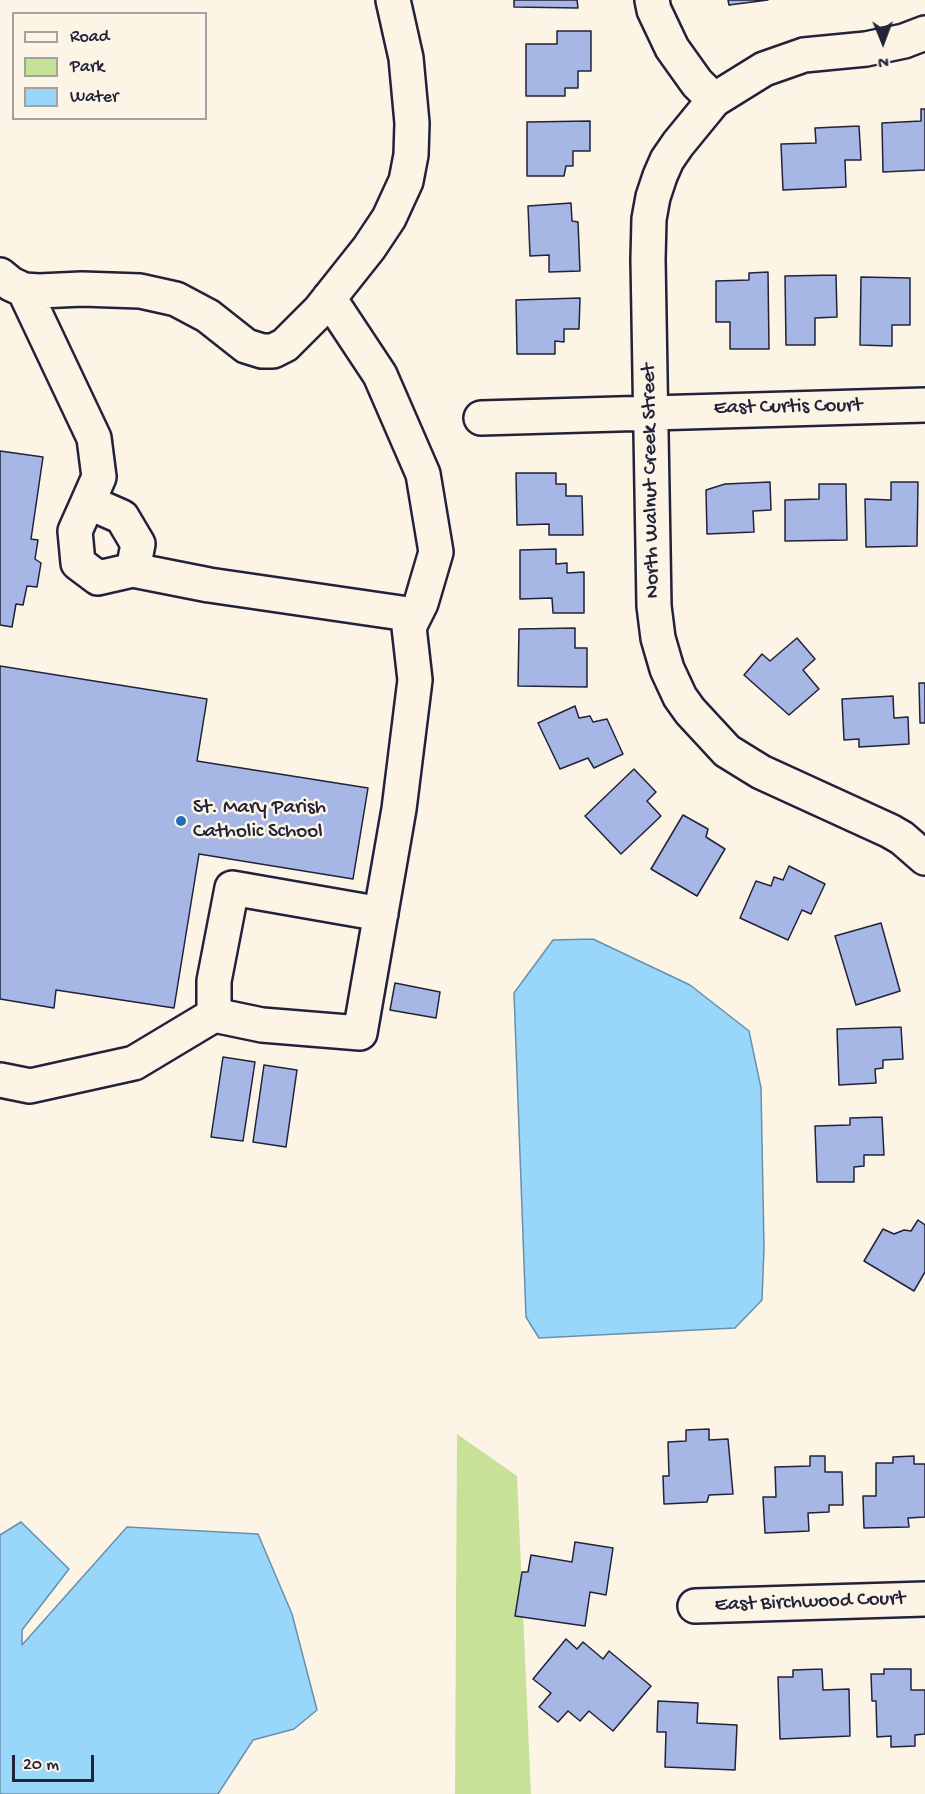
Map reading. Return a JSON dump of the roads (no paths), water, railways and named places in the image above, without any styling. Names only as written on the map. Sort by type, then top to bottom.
[{"type":"street","points":[[12,283],[140,291],[176,299],[208,316],[246,346],[262,351],[273,351],[285,345],[319,311],[389,218],[406,181],[411,155],[412,123],[406,58],[393,0]]},
{"type":"street","points":[[652,0],[654,10],[672,48],[697,83],[714,100],[764,69],[796,58],[866,49],[904,41],[925,33]]},
{"type":"street","name":"North Walnut Creek Street","points":[[714,100],[667,160],[653,197],[649,219],[654,606],[658,638],[667,669],[680,697],[704,728],[727,751],[761,772],[890,831],[924,855]]},
{"type":"street","points":[[12,283],[93,438],[99,477],[75,531],[78,563],[98,578],[133,570],[209,585],[415,615]]},
{"type":"street","points":[[0,1080],[30,1086],[134,1063],[214,1015],[262,1025],[360,1032],[399,809],[415,680],[409,627],[421,603],[436,552],[423,474],[380,375],[329,298]]},
{"type":"street","name":"East Curtis Court","points":[[481,418],[650,411],[925,405]]},
{"type":"street","points":[[88,502],[122,517],[138,544],[133,570]]},
{"type":"street","points":[[214,1015],[214,981],[232,888],[381,914]]},
{"type":"street","name":"East Birchwood Court","points":[[695,1606],[925,1599]]},
{"type":"water","points":[[593,939],[690,985],[749,1031],[761,1088],[764,1248],[762,1300],[735,1328],[539,1338],[526,1317],[514,993],[553,940]]},
{"type":"water","points":[[21,1522],[69,1569],[22,1630],[22,1645],[127,1527],[258,1534],[292,1614],[317,1710],[294,1729],[253,1740],[218,1794],[0,1794],[0,1535]]},
{"type":"place","name":"St. Mary Parish Catholic School","points":[[181,821]]}]
